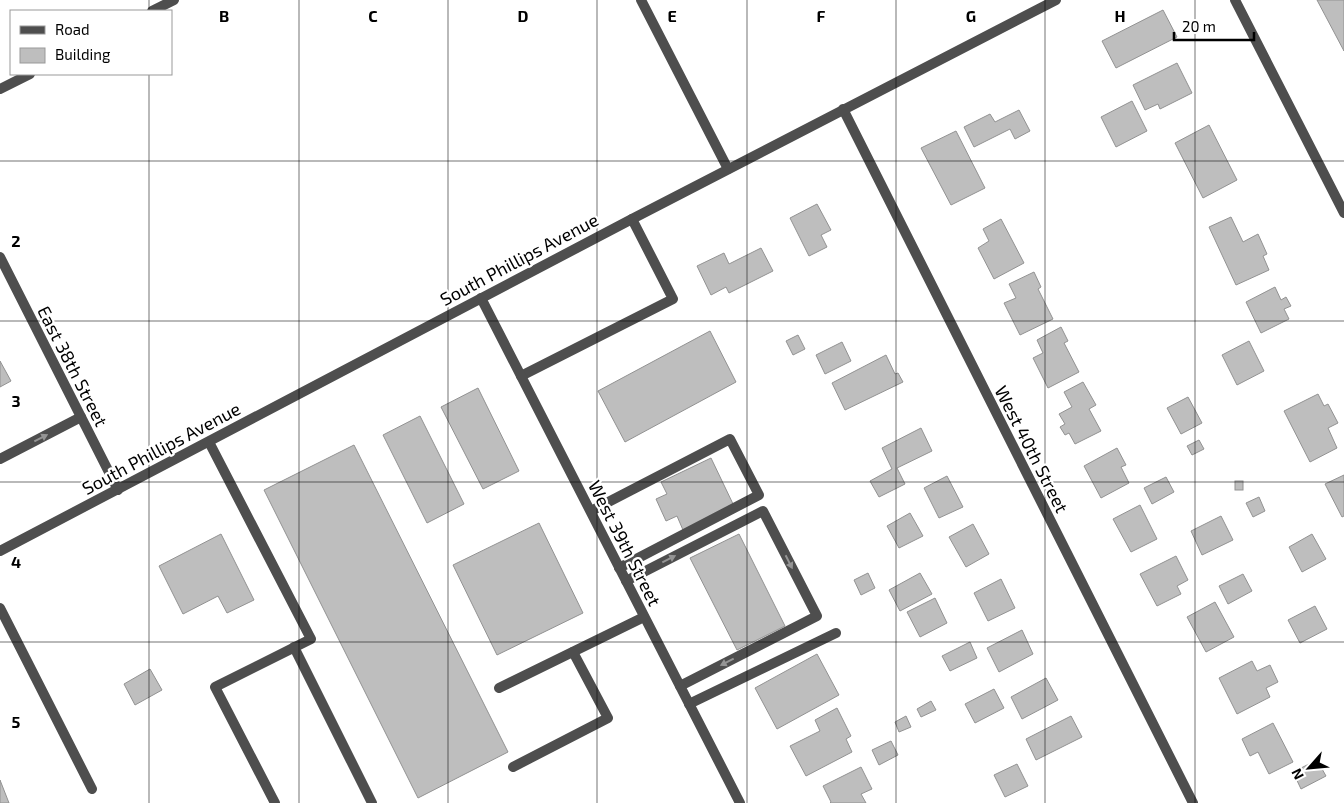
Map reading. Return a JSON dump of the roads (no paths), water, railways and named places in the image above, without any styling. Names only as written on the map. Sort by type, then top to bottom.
[{"type":"street","points":[[154,10],[174,0]]},
{"type":"street","points":[[641,0],[728,169]]},
{"type":"street","name":"South Phillips Avenue","points":[[0,551],[632,219],[1056,0]]},
{"type":"street","points":[[1235,0],[1344,214]]},
{"type":"street","points":[[0,89],[28,75]]},
{"type":"street","name":"West 40th Street","points":[[843,109],[1193,803]]},
{"type":"street","points":[[521,376],[672,299],[632,219]]},
{"type":"street","name":"East 38th Street","points":[[0,256],[118,490]]},
{"type":"street","name":"West 39th Street","points":[[481,298],[740,803]]},
{"type":"street","points":[[0,459],[81,417]]},
{"type":"street","points":[[591,512],[730,438],[759,495],[619,568]]},
{"type":"street","points":[[209,442],[310,639],[216,687],[275,803]]},
{"type":"street","points":[[626,581],[763,511],[817,616],[680,686]]},
{"type":"street","points":[[0,608],[92,789]]},
{"type":"street","points":[[499,688],[644,617]]},
{"type":"street","points":[[690,704],[836,633]]},
{"type":"street","points":[[294,647],[372,803]]},
{"type":"street","points":[[513,767],[608,718],[573,652]]}]
